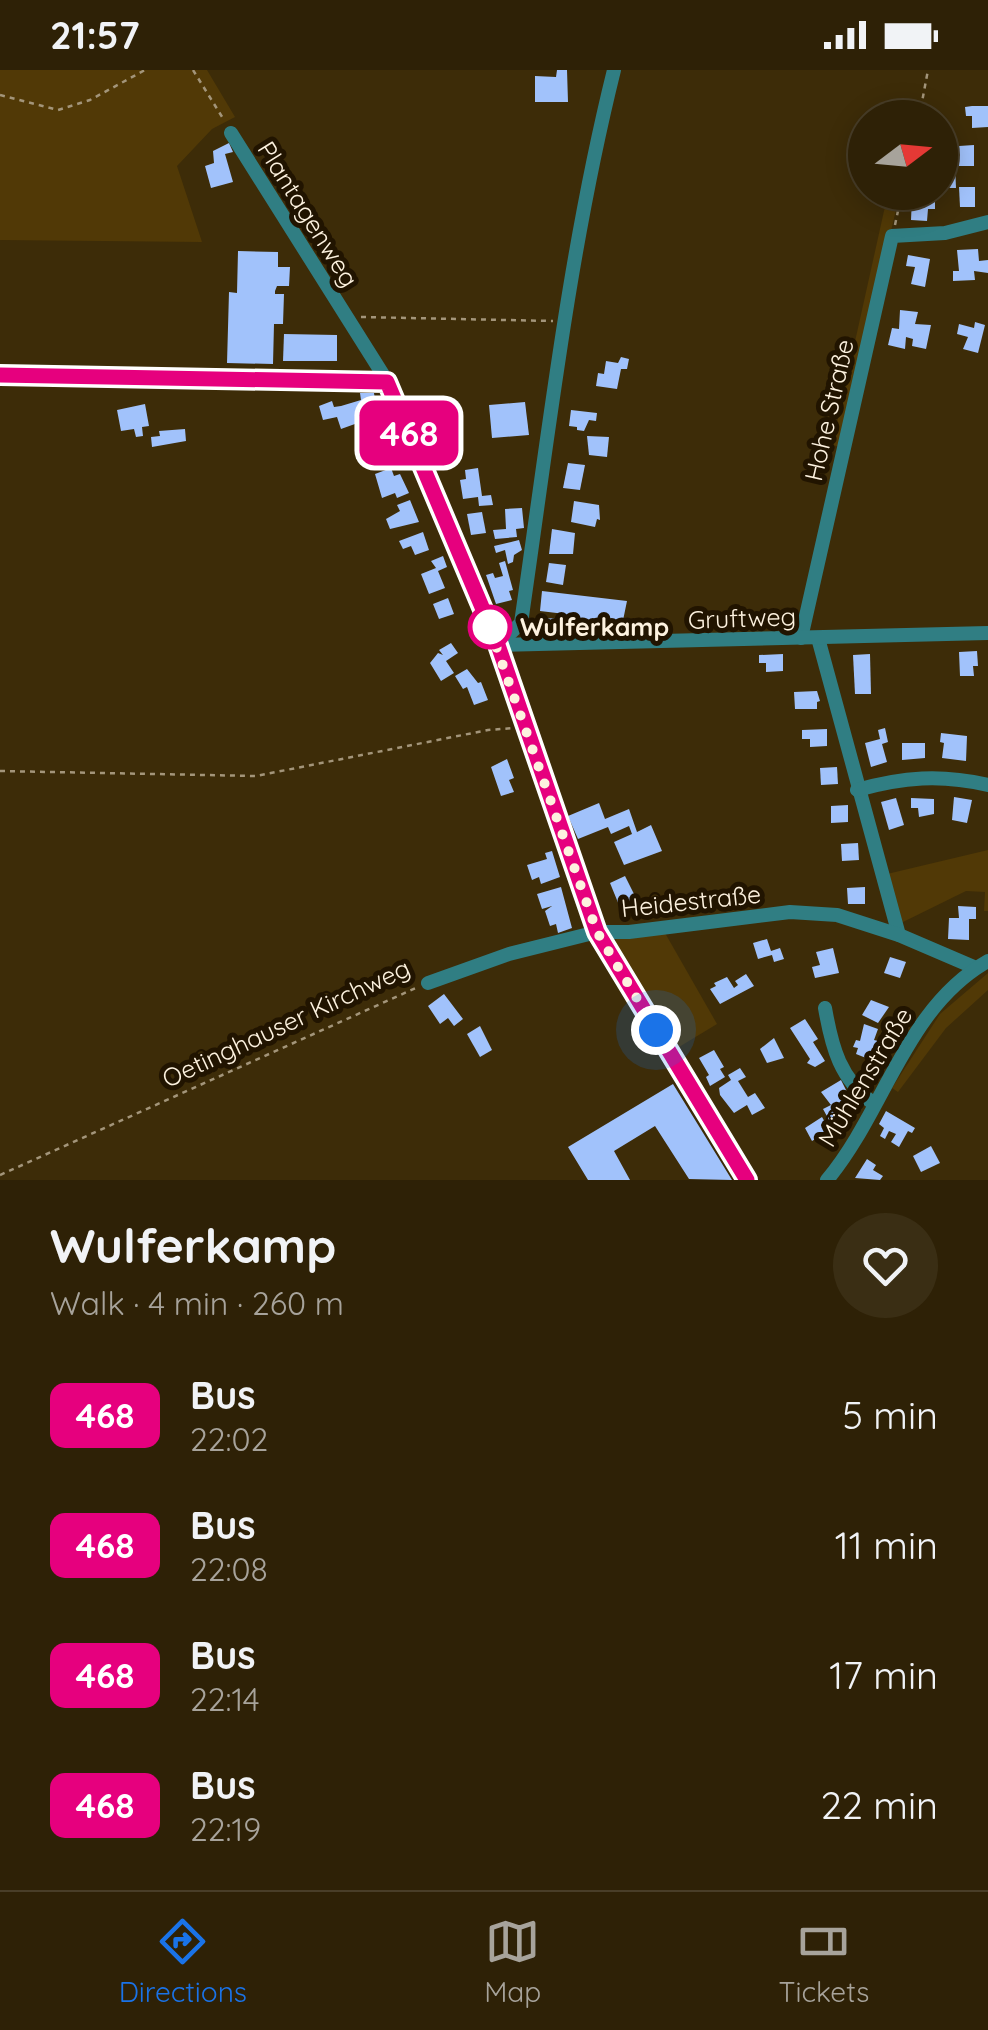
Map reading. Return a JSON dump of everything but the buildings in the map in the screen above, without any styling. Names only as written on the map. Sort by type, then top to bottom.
[{"type":"street","points":[[498,645],[521,623],[583,211],[614,70]]},
{"type":"street","name":"Plantagenweg","points":[[231,133],[387,382]]},
{"type":"street","points":[[892,236],[945,233],[988,222]]},
{"type":"street","name":"Hohe Straße","points":[[801,638],[892,236]]},
{"type":"street","points":[[0,376],[387,382]]},
{"type":"street","name":"Heidestraße","points":[[387,382],[498,645],[597,932],[630,932],[790,912],[836,915],[982,965]]},
{"type":"street","name":"Gruftweg","points":[[498,645],[988,633]]},
{"type":"street","points":[[818,638],[898,935]]},
{"type":"street","points":[[857,790],[900,778],[933,776],[988,785]]},
{"type":"street","points":[[597,932],[748,1180]]},
{"type":"street","name":"Oetinghauser Kirchweg","points":[[428,983],[509,954],[597,932]]},
{"type":"street","name":"Mühlenstraße","points":[[827,1180],[935,1004],[982,965]]},
{"type":"street","points":[[825,1008],[832,1050],[857,1092],[874,1104]]},
{"type":"path","points":[[0,95],[58,110],[90,100],[145,70]]},
{"type":"path","name":"Plantagenweg","points":[[194,70],[231,133]]},
{"type":"path","points":[[922,100],[928,70]]},
{"type":"path","points":[[892,236],[898,210]]},
{"type":"path","points":[[345,316],[565,321]]},
{"type":"path","points":[[0,771],[256,776],[488,730],[526,728]]},
{"type":"path","name":"Oetinghauser Kirchweg","points":[[0,1175],[428,983]]},
{"type":"shaded area","points":[[0,70],[207,70],[235,117],[212,129],[177,166],[202,242],[0,240]]},
{"type":"shaded area","points":[[884,210],[896,210],[840,447],[832,445]]},
{"type":"shaded area","points":[[988,850],[988,911],[984,911],[985,892],[966,891],[901,923],[887,874]]},
{"type":"shaded area","points":[[665,933],[717,1024],[674,1050],[612,948],[617,938]]},
{"type":"shaded area","points":[[988,973],[988,990],[946,1028],[898,1092],[892,1088],[940,1014]]},
{"type":"bus line","name":"468","points":[[0,375],[387,382],[498,645],[597,932],[747,1180]]},
{"type":"place","name":"Wulferkamp","points":[[490,627]]},
{"type":"route","points":[[490,627],[484,612],[597,932],[656,1030]]}]
